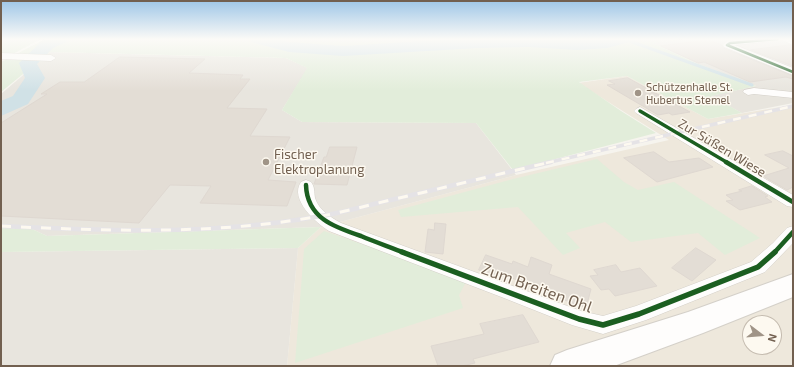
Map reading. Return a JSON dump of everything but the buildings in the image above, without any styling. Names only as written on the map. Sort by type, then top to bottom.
[{"type":"main road","points":[[567,366],[692,324],[793,286]]},
{"type":"street","points":[[23,56],[51,58]]},
{"type":"street","points":[[755,56],[793,72]]},
{"type":"street","points":[[748,92],[754,91],[793,95]]},
{"type":"street","name":"Zur Süßen Wiese","points":[[640,111],[793,202]]},
{"type":"street","name":"Zum Breiten Ohl","points":[[306,185],[306,194],[314,210],[323,221],[335,227],[511,292],[579,319],[603,325],[639,314],[758,267],[779,248],[793,232]]},
{"type":"shaded area","points":[[45,56],[212,56],[286,58],[308,68],[282,110],[302,122],[476,123],[516,175],[321,227],[47,236],[32,229],[1,228],[1,94]]},
{"type":"shaded area","points":[[681,56],[793,56],[793,103],[742,113],[710,96],[756,86]]},
{"type":"shaded area","points":[[627,76],[708,119],[793,105],[793,366],[287,366],[298,248],[321,227],[516,175],[669,140],[578,83]]},
{"type":"shaded area","points":[[298,248],[287,366],[1,366],[1,252]]},
{"type":"green space","points":[[12,56],[45,56],[1,92],[1,62]]},
{"type":"green space","points":[[212,56],[681,56],[756,86],[711,96],[742,113],[708,119],[627,76],[579,82],[656,133],[513,170],[476,123],[302,122],[282,110],[307,68],[286,58]]},
{"type":"green space","points":[[597,159],[624,182],[638,190],[674,182],[760,238],[725,255],[698,233],[631,242],[605,222],[566,233],[580,248],[563,255],[518,207],[401,217],[398,210],[513,179]]},
{"type":"green space","points":[[321,227],[298,248],[1,252],[1,228],[32,229],[47,236]]},
{"type":"green space","points":[[324,231],[467,280],[459,295],[463,308],[295,363],[304,249]]},
{"type":"waterway","points":[[1,109],[21,100],[35,78],[28,63],[35,56]]},
{"type":"waterway","points":[[672,56],[752,85]]},
{"type":"railway","points":[[546,163],[793,106]]},
{"type":"railway","points":[[1,226],[158,230],[237,227],[276,223],[335,213],[551,162]]},
{"type":"cycle path","points":[[754,56],[793,72]]},
{"type":"cycle path","points":[[640,111],[793,202]]},
{"type":"cycle path","points":[[306,185],[306,192],[310,205],[318,215],[335,227],[511,292],[579,319],[603,325],[639,314],[758,267],[779,248],[793,232]]},
{"type":"place","name":"Schützenhalle St. Hubertus Stemel","points":[[638,93]]},
{"type":"place","name":"Fischer Elektroplanung","points":[[266,162]]}]
